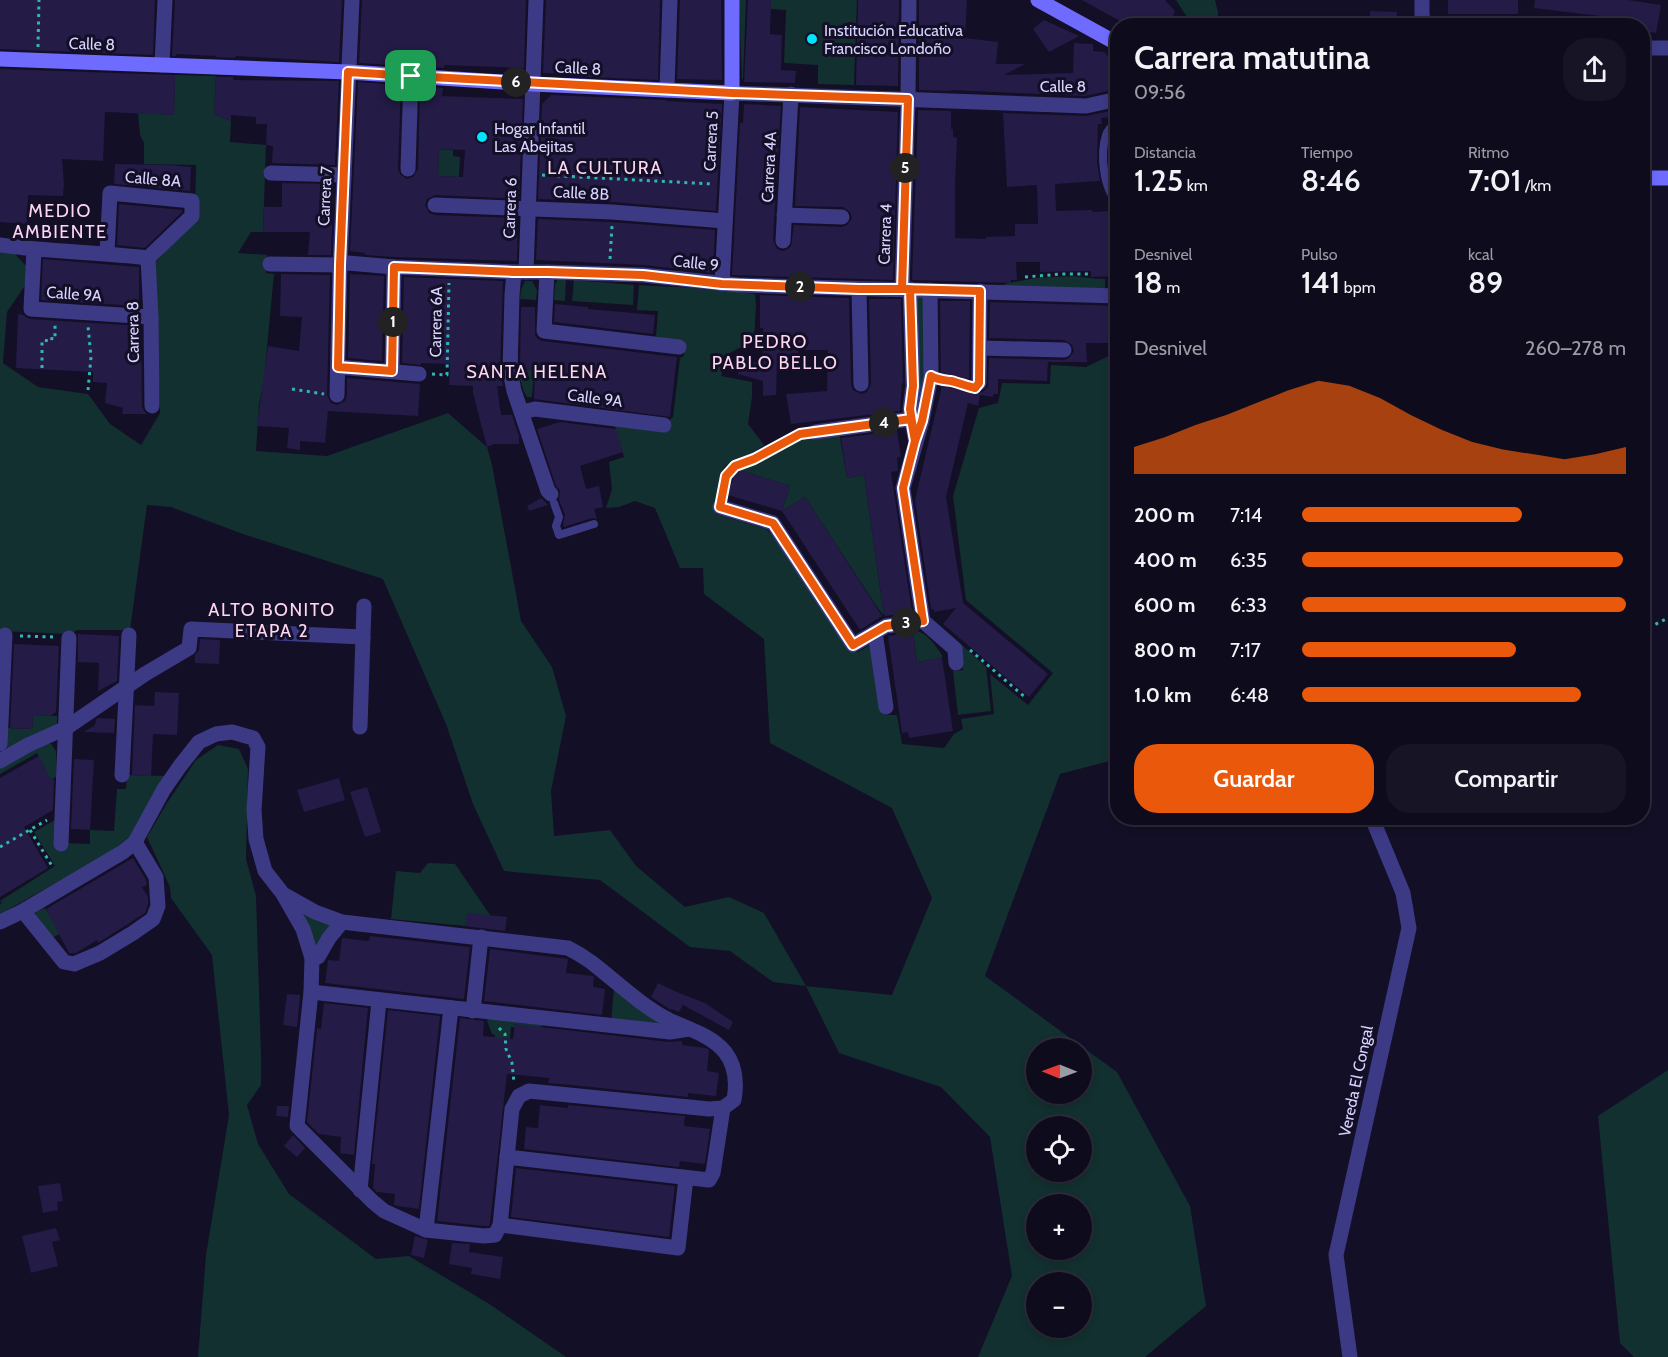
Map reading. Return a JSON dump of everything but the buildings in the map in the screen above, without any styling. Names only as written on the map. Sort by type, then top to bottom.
[{"type":"main road","name":"Carrera 5","points":[[732,0],[732,93]]},
{"type":"main road","points":[[1038,0],[1110,40]]},
{"type":"main road","name":"Calle 8","points":[[0,59],[348,72],[532,84],[732,93]]},
{"type":"main road","points":[[1650,178],[1668,178]]},
{"type":"street","points":[[162,65],[165,0]]},
{"type":"street","name":"Carrera 7","points":[[337,395],[340,265],[352,0]]},
{"type":"street","name":"Carrera 6","points":[[536,0],[528,208],[520,272],[512,295],[510,371],[514,391],[552,498]]},
{"type":"street","points":[[667,90],[670,0]]},
{"type":"street","name":"Carrera 4","points":[[909,0],[906,289],[913,386],[910,409],[915,441]]},
{"type":"street","points":[[1422,0],[1423,18]]},
{"type":"street","points":[[1650,48],[1668,48]]},
{"type":"street","points":[[408,168],[411,76]]},
{"type":"street","name":"Calle 8","points":[[732,93],[1086,106],[1110,101]]},
{"type":"street","name":"Carrera 5","points":[[722,284],[732,93]]},
{"type":"street","name":"Carrera 4A","points":[[783,241],[791,94]]},
{"type":"street","points":[[271,172],[344,175]]},
{"type":"street","name":"Calle 8A","points":[[107,253],[110,193],[192,201],[192,216],[148,258]]},
{"type":"street","name":"Calle 8B","points":[[435,205],[612,212],[725,221]]},
{"type":"street","points":[[784,215],[842,217]]},
{"type":"street","points":[[0,245],[34,250],[107,253],[148,258]]},
{"type":"street","name":"Calle 9A","points":[[34,250],[31,309],[151,317]]},
{"type":"street","name":"Carrera 8","points":[[148,258],[152,406]]},
{"type":"street","name":"Calle 9","points":[[270,264],[340,265],[348,263],[520,272],[610,273],[722,284],[1110,296]]},
{"type":"street","points":[[392,371],[394,267]]},
{"type":"street","points":[[548,272],[544,332],[679,347]]},
{"type":"street","points":[[859,289],[861,384]]},
{"type":"street","name":"Carrera 4","points":[[923,621],[903,488],[922,421],[931,376],[930,290]]},
{"type":"street","points":[[979,383],[980,291]]},
{"type":"street","points":[[981,348],[1064,350]]},
{"type":"street","points":[[338,367],[419,374]]},
{"type":"street","name":"Calle 9A","points":[[522,412],[535,409],[664,425]]},
{"type":"street","points":[[815,432],[911,419]]},
{"type":"street","points":[[720,507],[773,523],[853,645],[886,626],[923,621],[955,656]]},
{"type":"street","points":[[360,728],[364,606]]},
{"type":"street","points":[[0,761],[28,745],[66,729],[126,687],[189,648],[191,629],[363,638]]},
{"type":"street","points":[[874,632],[886,707]]},
{"type":"street","points":[[0,744],[5,635]]},
{"type":"street","points":[[122,775],[129,635]]},
{"type":"street","points":[[61,844],[69,638]]},
{"type":"street","points":[[0,922],[23,911],[123,852],[135,842],[169,781],[199,742],[216,734],[232,732],[253,738],[258,747],[254,810],[255,839],[265,870],[283,894],[303,929],[312,958],[311,992],[297,1126],[384,1211],[426,1230],[495,1235],[500,1225],[512,1109],[519,1096],[529,1091],[709,1109],[723,1108],[734,1100],[737,1084],[733,1067],[725,1052],[709,1038],[649,1009],[590,961],[568,948],[342,922],[315,912],[283,894]]},
{"type":"street","name":"Vereda El Congal","points":[[1350,1357],[1336,1255],[1409,928],[1403,893],[1375,825]]},
{"type":"street","points":[[23,911],[64,962],[74,964],[100,953],[133,933],[153,919],[158,906],[156,877],[135,842]]},
{"type":"street","points":[[312,958],[318,957],[342,922]]},
{"type":"street","points":[[478,1011],[481,937]]},
{"type":"street","points":[[311,992],[670,1032],[690,1029]]},
{"type":"street","points":[[360,1190],[380,1001]]},
{"type":"street","points":[[426,1230],[451,1008]]},
{"type":"street","points":[[507,1157],[709,1180],[713,1173],[723,1108]]},
{"type":"street","points":[[500,1225],[678,1248],[686,1178]]},
{"type":"lane","points":[[1110,128],[1104,146],[1105,170],[1110,193]]},
{"type":"lane","points":[[552,498],[559,518],[556,526],[559,535],[594,524]]},
{"type":"path","points":[[38,60],[39,0]]},
{"type":"path","points":[[529,174],[727,185]]},
{"type":"path","points":[[610,273],[612,212]]},
{"type":"path","name":"Carrera 6A","points":[[447,375],[449,269]]},
{"type":"path","points":[[1001,292],[1004,282],[1036,275],[1089,274]]},
{"type":"path","points":[[42,368],[42,342],[46,342],[47,338],[55,339],[55,310]]},
{"type":"path","points":[[87,312],[91,357],[88,390]]},
{"type":"path","points":[[931,376],[975,388],[979,383]]},
{"type":"path","points":[[292,389],[337,395]]},
{"type":"path","points":[[720,507],[726,476],[735,466],[754,459],[800,434],[815,432]]},
{"type":"path","points":[[1650,627],[1668,618]]},
{"type":"path","points":[[5,635],[69,638]]},
{"type":"path","points":[[955,656],[961,641],[1026,698]]},
{"type":"path","points":[[0,847],[62,812]]},
{"type":"path","points":[[30,830],[51,866]]},
{"type":"path","points":[[478,1011],[505,1034],[512,1063],[513,1082],[519,1096]]},
{"type":"green space","points":[[739,0],[746,0],[743,79],[742,79]]},
{"type":"green space","points":[[771,0],[857,0],[854,85],[818,84],[818,65],[784,63],[786,10],[771,9]]},
{"type":"green space","points":[[1176,0],[1215,0],[1218,18],[1188,18]]},
{"type":"green space","points":[[175,75],[216,76],[214,114],[231,121],[230,142],[266,145],[263,232],[251,232],[238,253],[267,255],[266,273],[274,274],[256,451],[327,456],[448,413],[487,447],[521,621],[552,667],[566,716],[551,791],[554,836],[610,830],[636,866],[685,907],[729,897],[764,913],[806,986],[773,982],[730,951],[690,947],[600,880],[504,871],[473,804],[446,724],[383,579],[243,534],[171,507],[147,505],[130,630],[77,630],[69,634],[0,631],[0,251],[13,252],[30,270],[28,281],[7,312],[3,363],[38,387],[88,394],[110,424],[141,445],[160,413],[155,263],[195,218],[196,165],[144,164],[144,143],[140,135],[138,113],[174,115]]},
{"type":"green space","points":[[439,149],[453,150],[453,156],[460,157],[459,177],[438,176]]},
{"type":"green space","points":[[1074,276],[1105,279],[1105,289],[1005,286],[1004,284],[1035,278]]},
{"type":"green space","points":[[558,278],[566,279],[565,301],[554,300]]},
{"type":"green space","points":[[574,280],[634,285],[633,305],[572,301]]},
{"type":"green space","points":[[525,281],[532,281],[537,290],[536,300],[520,299]]},
{"type":"green space","points":[[639,285],[755,294],[754,340],[726,355],[721,376],[752,382],[748,424],[764,445],[744,460],[726,465],[720,474],[716,514],[766,529],[851,652],[858,652],[870,645],[885,715],[897,715],[902,744],[944,748],[954,734],[963,729],[961,719],[994,714],[990,674],[1028,705],[1053,673],[966,600],[953,496],[979,408],[998,403],[1002,383],[1050,384],[1051,365],[1086,367],[1110,355],[1110,761],[1060,774],[985,976],[1070,1038],[1026,1038],[1026,1104],[1092,1104],[1092,1054],[1117,1072],[1190,1206],[1206,1306],[1145,1357],[978,1357],[1012,1276],[990,1137],[941,1087],[839,1053],[806,986],[892,995],[932,898],[892,808],[770,743],[764,639],[704,594],[703,568],[680,568],[655,508],[635,501],[619,507],[606,508],[612,489],[609,462],[624,457],[614,423],[668,421],[673,417],[680,358],[684,356],[684,341],[656,336],[658,311],[637,310]]},
{"type":"green space","points":[[915,293],[924,299],[925,373],[917,417]]},
{"type":"green space","points":[[517,369],[534,370],[532,397],[527,397],[524,392]]},
{"type":"green space","points":[[839,432],[847,478],[864,475],[884,616],[805,497],[782,511],[790,486],[736,469],[755,462],[802,436]]},
{"type":"green space","points":[[913,631],[918,631],[930,639],[942,658],[917,662]]},
{"type":"green space","points":[[961,644],[986,667],[991,711],[958,715],[953,671],[963,670]]},
{"type":"green space","points":[[33,715],[57,716],[57,727],[6,751],[7,728],[32,729]]},
{"type":"green space","points":[[51,744],[56,751],[57,776],[51,780],[37,753],[0,774],[0,766]]},
{"type":"green space","points":[[218,745],[239,749],[248,769],[246,859],[256,896],[261,1085],[247,1105],[258,1144],[289,1194],[376,1259],[409,1256],[491,1305],[566,1357],[198,1357],[206,1255],[229,1115],[212,955],[171,898],[170,887],[147,837],[196,760]]},
{"type":"green space","points":[[127,775],[166,776],[130,836],[110,853],[0,914],[2,903],[0,901],[55,866],[34,832],[60,817],[65,843],[90,844],[90,830],[114,831],[117,789],[126,789]]},
{"type":"green space","points":[[428,863],[455,864],[490,915],[488,928],[391,919],[396,871],[420,873]]},
{"type":"green space","points":[[45,908],[60,934],[51,938],[34,916],[37,911]]},
{"type":"green space","points":[[302,912],[332,926],[316,949]]},
{"type":"green space","points":[[614,989],[669,1027],[611,1021]]},
{"type":"green space","points":[[489,1016],[541,1021],[542,1030],[511,1027],[508,1065],[491,1065],[495,1035],[492,1034],[487,1021]]},
{"type":"green space","points":[[1668,1070],[1668,1357],[1634,1357],[1620,1343],[1598,1116]]},
{"type":"place","name":"Institución Educativa Francisco Londoño","points":[[812,39]]},
{"type":"place","name":"Hogar Infantil Las Abejitas","points":[[482,137]]},
{"type":"district","name":"LA CULTURA","points":[[605,168]]},
{"type":"district","name":"MEDIO AMBIENTE","points":[[60,221]]},
{"type":"district","name":"PEDRO PABLO BELLO","points":[[775,352]]},
{"type":"district","name":"SANTA HELENA","points":[[537,372]]},
{"type":"district","name":"ALTO BONITO ETAPA 2","points":[[272,620]]},
{"type":"route","points":[[411,76],[348,72],[338,367],[392,371],[394,267],[643,275],[722,284],[859,289],[884,289],[910,289],[913,386],[910,409],[915,441],[903,488],[923,621],[886,626],[853,645],[773,523],[720,507],[726,476],[735,466],[754,459],[800,434],[911,419],[915,441],[922,421],[931,376],[975,388],[979,383],[980,291],[930,290],[910,289],[902,289],[908,99],[532,84],[411,76]]}]
